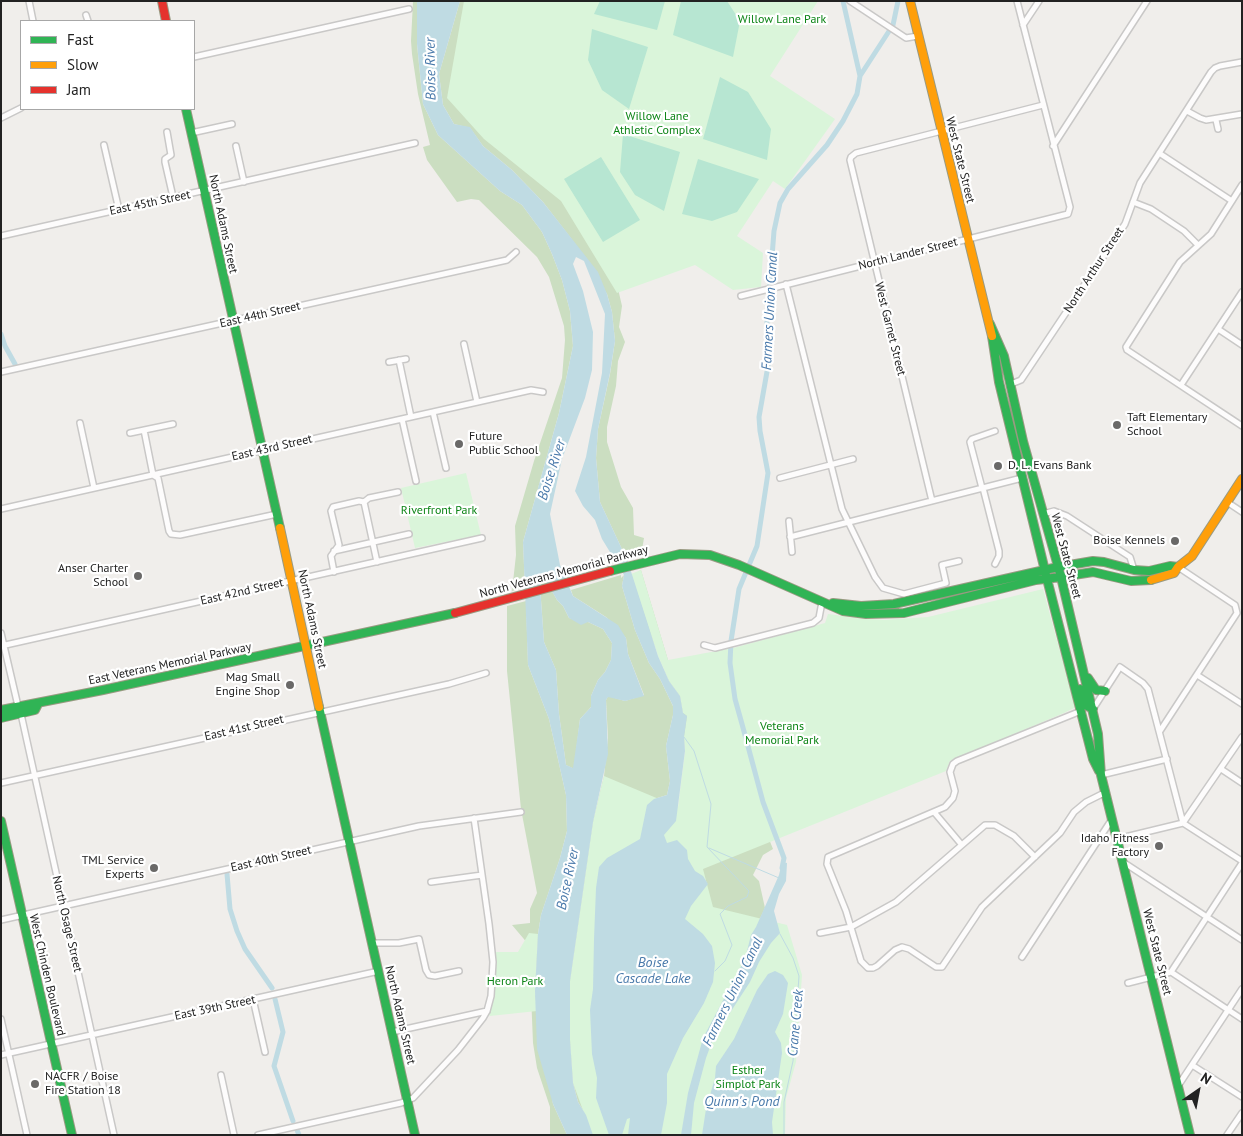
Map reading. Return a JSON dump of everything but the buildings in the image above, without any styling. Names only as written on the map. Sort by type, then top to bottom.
[{"type":"main road","points":[[162,1],[166,20]]},
{"type":"main road","name":"West State Street","points":[[910,1],[990,324],[999,382],[1044,570],[1093,759],[1102,776]]},
{"type":"main road","name":"North Adams Street","points":[[186,110],[415,1135]]},
{"type":"main road","name":"West State Street","points":[[990,324],[1004,356],[1023,438],[1058,567],[1093,709],[1098,734],[1102,776],[1190,1135]]},
{"type":"main road","name":"West State Street","points":[[995,355],[1002,369],[1005,382],[1011,384]]},
{"type":"main road","name":"West State Street","points":[[1008,417],[1012,416],[1017,431],[1023,438]]},
{"type":"main road","points":[[1111,575],[1131,581],[1155,580],[1174,573],[1178,567],[1192,556],[1242,480]]},
{"type":"main road","name":"North Veterans Memorial Parkway","points":[[306,645],[471,608],[680,554],[710,555],[740,564],[843,611],[886,615],[911,611],[1047,579],[1093,572],[1111,575]]},
{"type":"main road","name":"North Veterans Memorial Parkway","points":[[822,602],[861,606],[894,604],[1044,570],[1093,561],[1134,570]]},
{"type":"main road","points":[[1111,575],[1114,572],[1128,573],[1134,570],[1154,570],[1170,566],[1178,567]]},
{"type":"main road","points":[[1131,581],[1138,577],[1149,576],[1154,570]]},
{"type":"main road","name":"East Veterans Memorial Parkway","points":[[1,710],[35,710],[38,704],[306,645]]},
{"type":"main road","points":[[1082,665],[1092,686],[1096,690],[1105,691]]},
{"type":"main road","name":"West State Street","points":[[1071,670],[1085,705],[1093,709]]},
{"type":"main road","name":"East Veterans Memorial Parkway","points":[[1,718],[20,710]]},
{"type":"main road","name":"West Chinden Boulevard","points":[[1,821],[72,1135]]},
{"type":"street","points":[[29,1],[33,20]]},
{"type":"street","points":[[850,1],[906,38],[918,36]]},
{"type":"street","points":[[1017,1],[1053,146]]},
{"type":"street","points":[[1023,25],[1039,1]]},
{"type":"street","points":[[1053,146],[1147,1]]},
{"type":"street","points":[[195,57],[409,9]]},
{"type":"street","points":[[86,15],[88,20]]},
{"type":"street","name":"North Arthur Street","points":[[1011,384],[1021,380],[1026,373],[1125,224],[1140,183],[1215,68],[1242,62]]},
{"type":"street","points":[[941,132],[1043,105]]},
{"type":"street","points":[[1,118],[20,108]]},
{"type":"street","points":[[1187,110],[1200,118],[1216,120],[1242,114]]},
{"type":"street","points":[[1216,120],[1218,129]]},
{"type":"street","points":[[191,133],[232,124]]},
{"type":"street","points":[[167,132],[171,155],[165,159],[165,162],[173,197]]},
{"type":"street","name":"West Garnet Street","points":[[932,501],[850,164],[851,157],[856,153],[941,132]]},
{"type":"street","name":"East 45th Street","points":[[1,236],[415,143]]},
{"type":"street","points":[[104,145],[119,210]]},
{"type":"street","points":[[236,146],[244,182]]},
{"type":"street","name":"North Lander Street","points":[[741,296],[1068,214],[1070,207],[1053,146]]},
{"type":"street","points":[[1159,154],[1232,201]]},
{"type":"street","points":[[1242,186],[1211,234],[1180,262],[1127,344],[1127,350],[1242,426]]},
{"type":"street","points":[[1133,202],[1151,209],[1184,231],[1198,245]]},
{"type":"street","name":"East 44th Street","points":[[1,372],[507,260],[516,252]]},
{"type":"street","points":[[786,284],[842,509],[874,577],[883,588],[904,594],[946,583],[942,565],[959,561]]},
{"type":"street","points":[[1181,385],[1242,292]]},
{"type":"street","points":[[1218,329],[1242,345]]},
{"type":"street","points":[[464,344],[477,402]]},
{"type":"street","points":[[389,362],[406,359]]},
{"type":"street","points":[[398,360],[411,417]]},
{"type":"street","name":"East 43rd Street","points":[[1,509],[531,390],[544,392]]},
{"type":"street","points":[[433,412],[446,468]]},
{"type":"street","points":[[402,419],[416,481]]},
{"type":"street","points":[[80,423],[94,488]]},
{"type":"street","points":[[130,432],[173,424]]},
{"type":"street","points":[[144,430],[153,475],[158,478],[171,534],[180,535],[277,514]]},
{"type":"street","points":[[995,431],[972,439],[970,442],[999,551],[995,564]]},
{"type":"street","points":[[780,478],[853,460]]},
{"type":"street","points":[[790,537],[1022,478]]},
{"type":"street","points":[[334,572],[331,556],[338,545],[331,511],[333,508],[359,501],[364,502],[370,498],[398,492]]},
{"type":"street","points":[[364,502],[377,562]]},
{"type":"street","points":[[1227,502],[1242,512]]},
{"type":"street","points":[[1043,514],[1054,511],[1067,516],[1126,555],[1132,560],[1134,570]]},
{"type":"street","points":[[789,521],[792,552]]},
{"type":"street","points":[[334,551],[409,534]]},
{"type":"street","name":"East 42nd Street","points":[[3,646],[482,538]]},
{"type":"street","points":[[1124,568],[1126,555]]},
{"type":"street","points":[[1160,732],[1236,615],[1237,610],[1235,605],[1178,567]]},
{"type":"street","points":[[704,645],[715,648],[812,623],[819,618],[822,602]]},
{"type":"street","name":"North Osage Street","points":[[1,633],[35,775],[34,779],[114,1135]]},
{"type":"street","points":[[1093,709],[1120,667],[1143,683],[1148,689],[1183,823],[1242,862],[1171,972],[1128,983]]},
{"type":"street","name":"East 41st Street","points":[[1,783],[449,684],[486,673]]},
{"type":"street","points":[[1197,675],[1242,704]]},
{"type":"street","points":[[1081,711],[957,761],[950,772],[955,784],[953,798],[945,807],[830,856],[827,859],[827,864],[851,927],[861,961],[868,968],[877,966],[895,950],[902,948],[909,949],[940,968],[982,907],[1060,833],[1074,812],[1086,802],[1106,792]]},
{"type":"street","points":[[1117,839],[1183,823],[1242,736]]},
{"type":"street","points":[[1102,776],[1167,759]]},
{"type":"street","points":[[1221,769],[1242,783]]},
{"type":"street","name":"East 40th Street","points":[[1,920],[419,826],[521,812]]},
{"type":"street","points":[[934,812],[961,844]]},
{"type":"street","points":[[258,1135],[408,1101],[414,1098],[458,1050],[487,1011],[491,996],[493,962],[474,818]]},
{"type":"street","points":[[1022,957],[1112,819]]},
{"type":"street","points":[[820,933],[851,927],[896,902],[980,827],[989,824],[1014,836],[1034,858]]},
{"type":"street","points":[[1123,862],[1242,940]]},
{"type":"street","points":[[431,882],[482,875]]},
{"type":"street","points":[[372,943],[399,943],[419,939],[426,970],[429,975],[435,976],[459,971]]},
{"type":"street","name":"East 39th Street","points":[[1,1055],[379,971]]},
{"type":"street","points":[[1171,972],[1242,1018]]},
{"type":"street","points":[[1178,1086],[1242,989]]},
{"type":"street","points":[[253,999],[265,1052]]},
{"type":"street","points":[[392,1032],[487,1011]]},
{"type":"street","points":[[1,1018],[27,1135]]},
{"type":"street","points":[[1192,1064],[1242,1097]]},
{"type":"street","points":[[221,1075],[234,1135]]},
{"type":"street","points":[[1227,1135],[1242,1113]]},
{"type":"green space","points":[[413,1],[417,1],[417,44],[423,104],[438,135],[500,191],[522,205],[542,232],[552,254],[562,280],[570,311],[573,346],[559,413],[523,542],[525,587],[512,591],[516,555],[515,526],[534,461],[562,378],[565,340],[564,326],[549,277],[537,257],[479,200],[471,199],[457,202],[427,160],[423,147],[430,145],[418,94],[412,54]]},
{"type":"green space","points":[[460,1],[591,1],[563,202],[619,277],[619,293],[622,306],[619,327],[625,342],[618,361],[616,386],[607,427],[607,442],[621,487],[633,508],[634,535],[644,538],[641,556],[627,560],[600,502],[596,458],[598,429],[615,341],[612,312],[607,294],[570,237],[543,202],[512,170],[483,146],[470,128],[454,124],[443,105],[439,74]]},
{"type":"green space","name":"Willow Lane Athletic Complex","points":[[464,1],[818,1],[770,76],[835,119],[785,189],[773,181],[737,236],[763,253],[761,287],[733,290],[695,265],[617,293],[561,201],[484,139],[447,98]]},
{"type":"green space","points":[[600,1],[665,1],[657,30],[594,14]]},
{"type":"green space","points":[[681,1],[727,1],[740,21],[733,57],[673,35]]},
{"type":"green space","points":[[592,29],[648,47],[629,109],[602,90],[588,60]]},
{"type":"green space","points":[[720,77],[748,92],[771,129],[767,160],[703,139]]},
{"type":"green space","points":[[623,134],[680,152],[664,211],[635,195],[620,172]]},
{"type":"green space","points":[[601,157],[640,220],[603,242],[564,179]]},
{"type":"green space","points":[[698,159],[759,179],[737,212],[712,221],[682,214]]},
{"type":"green space","name":"Riverfront Park","points":[[466,473],[481,535],[415,548],[401,488]]},
{"type":"green space","points":[[641,570],[668,660],[751,794],[773,849],[763,855],[753,875],[759,881],[765,908],[703,1038],[703,876],[685,751],[683,713],[680,696],[669,681],[628,577]]},
{"type":"green space","name":"Veterans Memorial Park","points":[[641,570],[668,660],[733,648],[825,623],[828,614],[884,620],[928,617],[1043,589],[1075,706],[1064,713],[950,761],[946,771],[703,869],[713,907],[787,925],[802,975],[796,1062],[786,1098],[785,1135],[592,1135],[573,1083],[570,1040],[570,981],[593,822],[604,776],[678,807],[687,716],[683,713],[680,696],[669,681],[658,656],[631,574]]},
{"type":"green space","points":[[543,575],[569,618],[588,622],[603,629],[612,643],[611,660],[605,672],[598,680],[591,696],[591,707],[580,719],[574,769],[566,765],[559,714],[556,670],[544,642],[540,586]]},
{"type":"green space","points":[[621,575],[621,578],[624,575],[622,586],[635,630],[649,663],[660,679],[673,706],[673,715],[666,746],[670,781],[667,795],[654,799],[586,1115],[578,1102],[573,1083],[570,1040],[570,981],[593,822],[604,776],[608,738],[606,700],[608,696],[625,701],[644,695],[628,654],[626,638],[606,617],[573,596],[571,590]]},
{"type":"green space","points":[[526,601],[528,665],[549,719],[566,795],[567,831],[541,915],[535,991],[553,1104],[567,1135],[550,1135],[550,1107],[537,1068],[533,1043],[529,945],[512,925],[530,923],[530,909],[537,893],[521,809],[507,671],[507,606]]},
{"type":"green space","name":"Heron Park","points":[[529,933],[538,934],[535,991],[537,1011],[490,1016],[488,1014],[492,1003],[496,972],[496,952],[518,952]]},
{"type":"water","points":[[417,1],[460,1],[439,74],[443,105],[454,124],[470,127],[483,146],[512,170],[543,202],[598,272],[612,312],[615,341],[598,429],[596,458],[600,502],[628,562],[658,656],[669,681],[680,696],[683,713],[687,716],[684,737],[685,751],[676,821],[664,835],[667,843],[677,840],[687,850],[688,859],[695,871],[703,876],[708,884],[691,906],[685,919],[703,934],[712,946],[715,963],[713,982],[704,1003],[683,1038],[667,1074],[667,1103],[661,1135],[628,1135],[630,1118],[627,1119],[622,1135],[609,1135],[596,1098],[597,1078],[592,1054],[590,1010],[593,989],[596,888],[599,867],[607,858],[640,839],[647,805],[654,799],[667,795],[670,781],[666,746],[673,715],[673,706],[660,679],[649,663],[635,630],[622,586],[624,575],[602,539],[595,520],[583,506],[575,491],[586,457],[602,373],[605,314],[584,261],[576,257],[573,264],[583,291],[593,332],[592,370],[585,398],[562,459],[550,514],[560,565],[573,596],[618,625],[626,638],[628,654],[644,696],[625,701],[608,697],[606,700],[608,754],[593,822],[570,981],[570,1040],[573,1083],[578,1102],[586,1115],[593,1135],[567,1135],[553,1104],[537,1049],[535,991],[541,915],[567,831],[566,795],[549,719],[528,665],[523,542],[559,413],[573,346],[570,311],[562,280],[552,254],[542,232],[522,205],[500,191],[438,135],[423,104],[417,44]],"holes":[[[543,576],[557,600],[563,606],[569,618],[581,625],[588,622],[603,629],[612,643],[611,660],[605,672],[598,680],[591,696],[591,707],[580,719],[573,768],[566,765],[559,714],[556,670],[544,642],[540,586]]]},
{"type":"water","name":"Farmers Union Canal","points":[[782,862],[787,863],[786,881],[779,894],[774,911],[780,933],[771,943],[759,962],[750,982],[713,1039],[694,1103],[691,1135],[681,1135],[688,1093],[703,1038],[745,959],[751,935],[779,875]]},
{"type":"water","name":"Quinn's Pond","points":[[775,971],[783,975],[788,983],[783,1014],[775,1032],[781,1043],[782,1053],[772,1122],[773,1135],[702,1135],[716,1066],[734,1039],[757,990],[768,974]]},
{"type":"waterway","points":[[843,1],[860,76]]},
{"type":"waterway","name":"Farmers Union Canal","points":[[782,868],[784,858],[763,802],[735,699],[730,663],[731,641],[739,589],[757,546],[768,473],[759,417],[768,366],[767,322],[774,231],[780,203],[788,189],[827,145],[843,121],[857,94],[860,76],[893,25],[898,1]]},
{"type":"waterway","points":[[1,334],[15,364]]},
{"type":"waterway","points":[[684,737],[694,751],[711,804],[707,847],[749,891],[747,897],[728,906],[720,914],[732,945],[725,961],[715,971]]},
{"type":"waterway","points":[[709,848],[779,878]]},
{"type":"waterway","points":[[227,874],[230,909],[237,931],[245,949],[272,988]]},
{"type":"waterway","name":"Crane Creek","points":[[780,934],[793,958],[799,976],[793,1061],[784,1102],[784,1135]]},
{"type":"waterway","points":[[275,999],[283,1032],[274,1066],[293,1121]]},
{"type":"waterway","points":[[297,1130],[299,1135]]},
{"type":"traffic: fast","points":[[186,110],[280,528]]},
{"type":"traffic: fast","points":[[610,571],[680,554],[710,555],[739,565],[843,611],[866,614],[904,613],[1036,580],[1061,577],[1023,441],[1004,356],[990,324]]},
{"type":"traffic: fast","points":[[992,336],[999,382],[1047,579]]},
{"type":"traffic: fast","points":[[1058,567],[1093,561],[1134,570],[1149,571],[1170,566],[1178,567]]},
{"type":"traffic: fast","points":[[833,603],[861,606],[894,604],[1058,567]]},
{"type":"traffic: fast","points":[[1151,580],[1131,581],[1093,572],[1061,577],[1098,734],[1101,775],[1190,1135]]},
{"type":"traffic: fast","points":[[1047,579],[1093,759],[1099,771]]},
{"type":"traffic: fast","points":[[1,710],[103,690],[455,613]]},
{"type":"traffic: fast","points":[[1088,678],[1096,690],[1105,691]]},
{"type":"traffic: fast","points":[[1080,689],[1085,705],[1093,709]]},
{"type":"traffic: fast","points":[[1,718],[35,710],[38,704]]},
{"type":"traffic: fast","points":[[319,707],[415,1135]]},
{"type":"traffic: fast","points":[[1,821],[72,1135]]},
{"type":"traffic: slow","points":[[910,1],[992,336]]},
{"type":"traffic: slow","points":[[1151,580],[1174,573],[1178,567],[1192,556],[1242,479]]},
{"type":"traffic: slow","points":[[280,528],[319,707]]},
{"type":"traffic: jam","points":[[162,1],[166,20]]},
{"type":"traffic: jam","points":[[455,613],[610,571]]},
{"type":"place","name":"Taft Elementary School","points":[[1117,425]]},
{"type":"place","name":"Future Public School","points":[[459,444]]},
{"type":"place","name":"D. L. Evans Bank","points":[[998,466]]},
{"type":"place","name":"Boise Kennels","points":[[1175,541]]},
{"type":"place","name":"Anser Charter School","points":[[138,576]]},
{"type":"place","name":"Mag Small Engine Shop","points":[[290,685]]},
{"type":"place","name":"Idaho Fitness Factory","points":[[1159,846]]},
{"type":"place","name":"TML Service Experts","points":[[154,868]]},
{"type":"place","name":"NACFR / Boise Fire Station 18","points":[[35,1084]]},
{"type":"park label","name":"Willow Lane Park","points":[[782,20]]},
{"type":"park label","name":"Esther Simplot Park","points":[[748,1078]]},
{"type":"water label","name":"Boise River","points":[[431,69]]},
{"type":"water label","name":"Boise River","points":[[552,470]]},
{"type":"water label","name":"Boise River","points":[[568,879]]},
{"type":"water label","name":"Boise Cascade Lake","points":[[653,972]]}]
